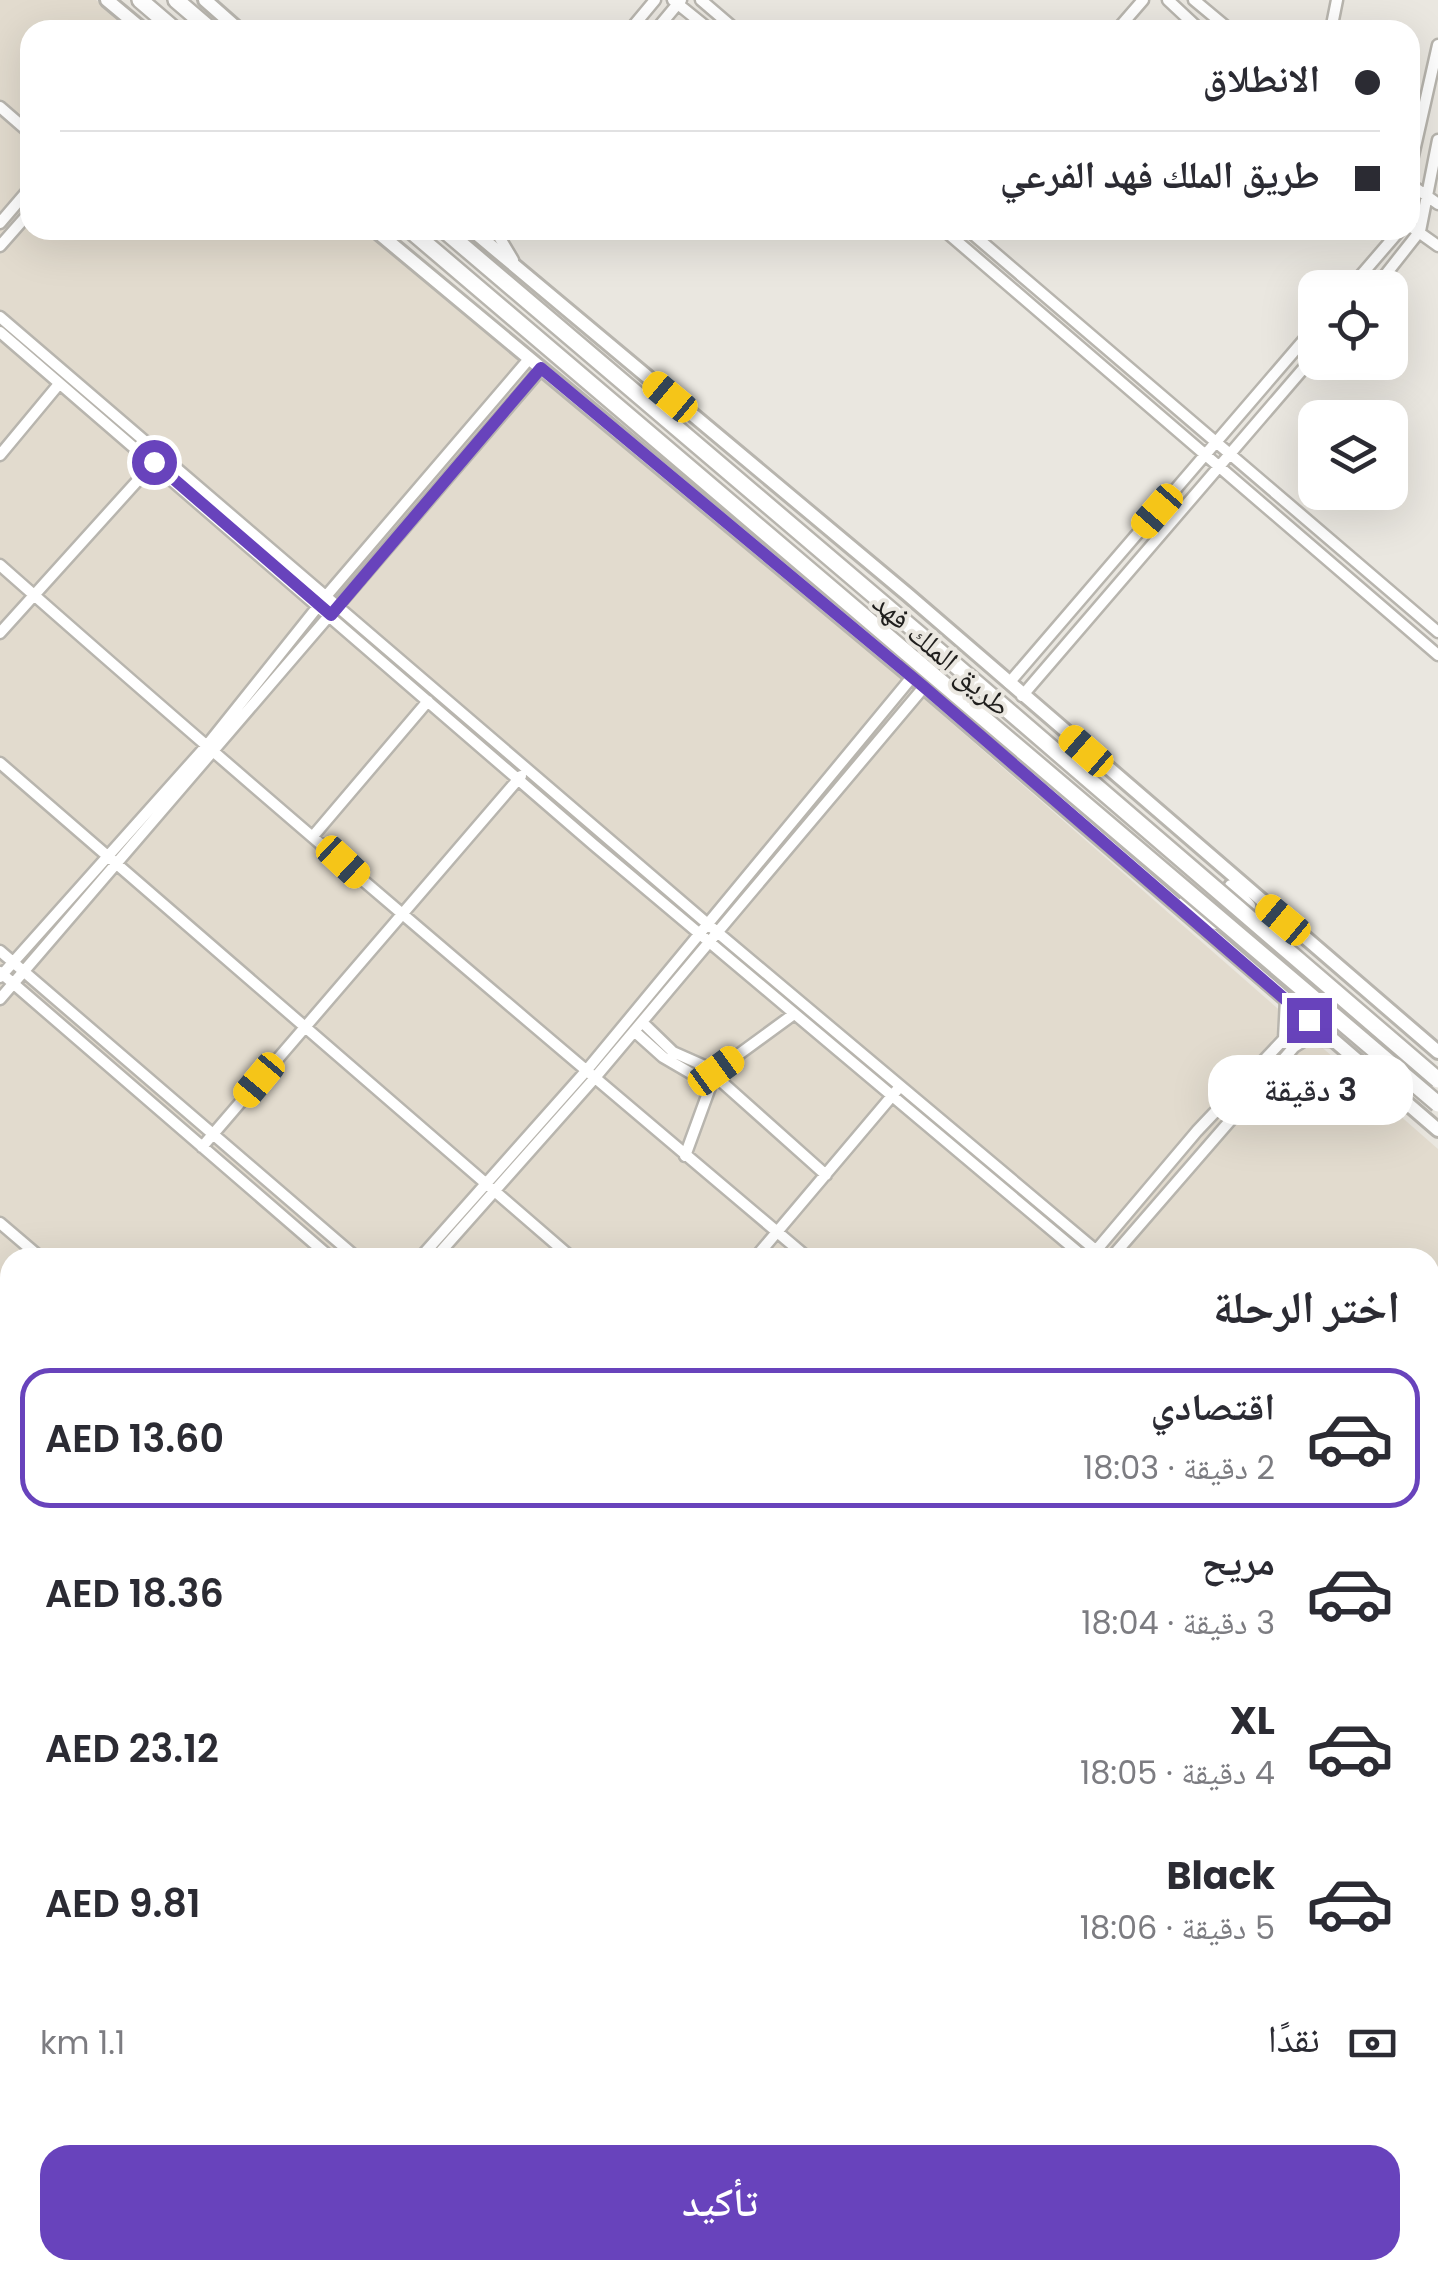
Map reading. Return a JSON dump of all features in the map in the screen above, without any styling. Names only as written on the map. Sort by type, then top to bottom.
[{"type":"highway","points":[[140,0],[163,20]]},
{"type":"highway","points":[[176,0],[199,20]]},
{"type":"highway","name":"طريق الملك فهد","points":[[422,240],[1438,1104]]},
{"type":"highway","name":"طريق الملك فهد","points":[[456,240],[1438,1080]]},
{"type":"main road","points":[[107,0],[130,20]]},
{"type":"main road","points":[[204,0],[227,20]]},
{"type":"main road","points":[[388,240],[924,687],[1331,1042],[1438,1130]]},
{"type":"main road","points":[[483,240],[1010,683],[1438,1052]]},
{"type":"main road","points":[[1098,839],[1216,923],[1242,922],[1249,912],[1244,899],[1167,822]]},
{"type":"street","points":[[638,20],[654,0]]},
{"type":"street","points":[[701,0],[724,20]]},
{"type":"street","points":[[1125,20],[1143,0]]},
{"type":"street","points":[[1168,0],[1189,20]]},
{"type":"street","points":[[1194,0],[1218,20]]},
{"type":"street","points":[[677,1],[699,20]]},
{"type":"street","points":[[1420,124],[1438,46]]},
{"type":"street","points":[[0,108],[20,125]]},
{"type":"street","points":[[1420,216],[1438,140]]},
{"type":"street","points":[[1420,190],[1438,204]]},
{"type":"street","points":[[0,223],[20,200]]},
{"type":"street","points":[[0,246],[20,223]]},
{"type":"street","points":[[501,240],[522,274]]},
{"type":"street","points":[[956,240],[1438,655]]},
{"type":"street","points":[[980,240],[1438,632]]},
{"type":"street","points":[[1366,270],[1391,240]]},
{"type":"street","points":[[1387,270],[1408,240]]},
{"type":"street","points":[[0,317],[318,606],[518,780],[900,1086],[1089,1248]]},
{"type":"street","points":[[0,332],[60,384],[328,595],[528,768],[794,1014],[892,1096],[1088,1248]]},
{"type":"street","points":[[1010,683],[1298,346]]},
{"type":"street","points":[[0,999],[118,866],[318,606],[434,472],[535,364]]},
{"type":"street","points":[[318,1248],[1,974],[331,615],[444,481],[535,364]]},
{"type":"street","points":[[1022,696],[1298,374]]},
{"type":"street","points":[[0,455],[60,384]]},
{"type":"street","points":[[0,633],[158,458]]},
{"type":"street","points":[[434,472],[444,481]]},
{"type":"street","points":[[0,565],[208,749],[314,835],[401,916],[796,1248]]},
{"type":"street","points":[[443,1248],[808,814],[912,677]]},
{"type":"street","points":[[808,814],[924,687]]},
{"type":"street","points":[[314,835],[428,701]]},
{"type":"street","points":[[0,763],[560,1248]]},
{"type":"street","points":[[202,1147],[528,768]]},
{"type":"street","points":[[96,868],[118,866]]},
{"type":"street","points":[[590,1075],[638,1027],[709,933]]},
{"type":"street","points":[[0,951],[345,1248]]},
{"type":"street","points":[[1104,1248],[1197,1131],[1284,1039],[1286,999]]},
{"type":"street","points":[[685,1156],[714,1077],[794,1014]]},
{"type":"street","points":[[638,1027],[663,1058],[714,1077],[826,1175]]},
{"type":"street","points":[[1106,1248],[1210,1142],[1294,1047],[1305,1040],[1331,1042]]},
{"type":"street","points":[[763,1248],[900,1086]]},
{"type":"street","points":[[1197,1131],[1210,1142]]},
{"type":"street","points":[[430,1248],[490,1188]]},
{"type":"street","points":[[0,1223],[29,1248]]},
{"type":"shaded area","points":[[0,0],[96,0],[122,20],[20,20],[20,240],[385,240],[930,704],[1438,1149],[1438,1248],[0,1248]]},
{"type":"route","points":[[154,462],[331,615],[541,368],[924,687],[1309,1020]]}]
